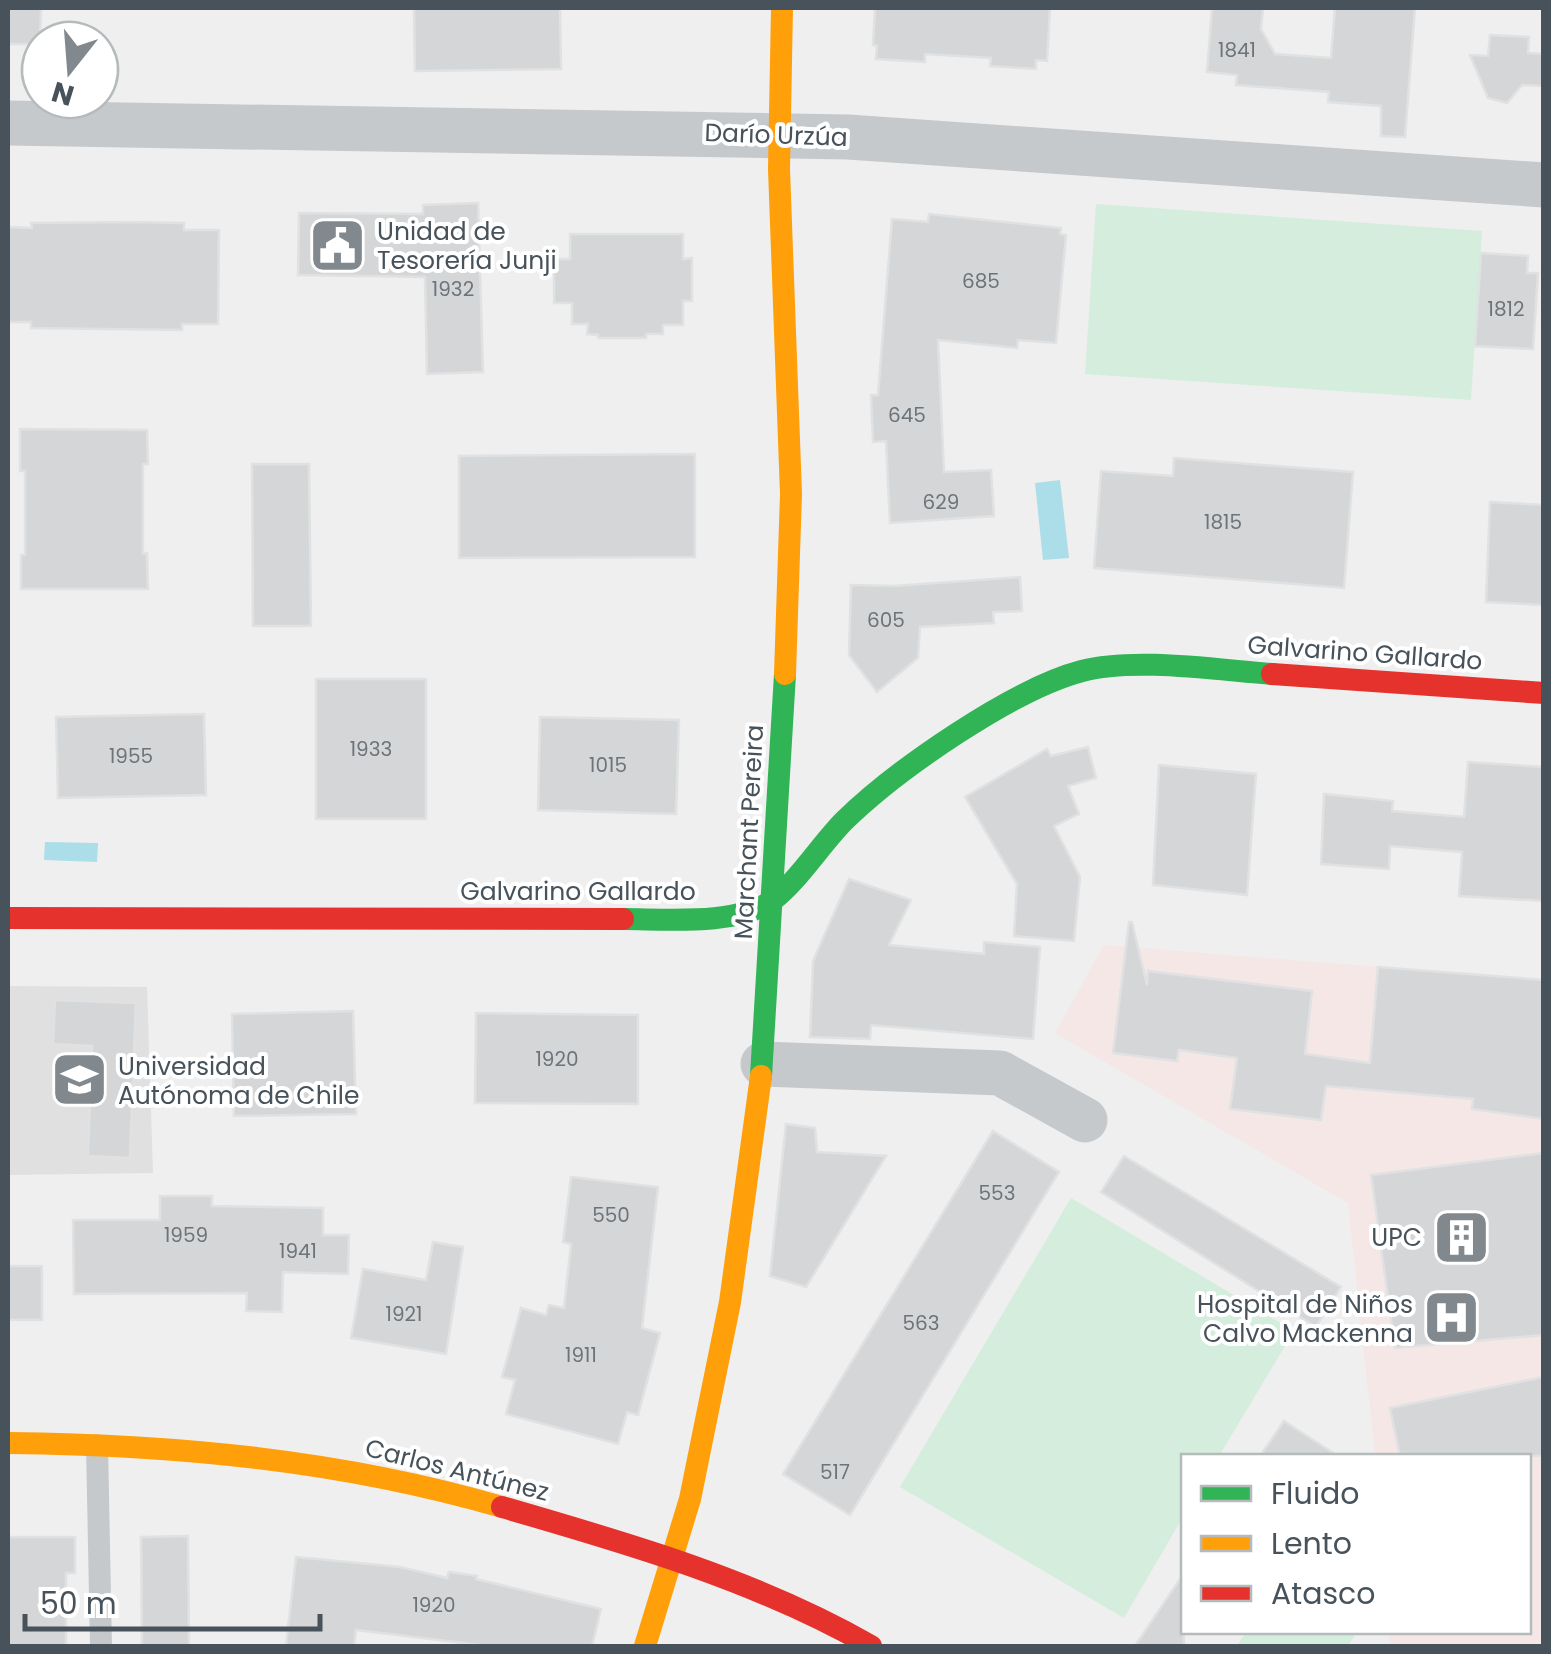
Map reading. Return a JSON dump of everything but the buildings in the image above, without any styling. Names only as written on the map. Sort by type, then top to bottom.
[{"type":"street","name":"Marchant Pereira","points":[[645,1646],[690,1500],[730,1302],[764,1064],[786,672],[791,494],[779,169],[782,8]]},
{"type":"street","name":"Darío Urzúa","points":[[8,123],[781,134],[1544,185]]},
{"type":"street","name":"Galvarino Gallardo","points":[[8,918],[731,916],[772,901],[845,820],[904,770],[1004,705],[1081,671],[1181,667],[1544,693]]},
{"type":"street","points":[[764,1064],[1000,1073],[1085,1120]]},
{"type":"street","name":"Carlos Antúnez","points":[[8,1443],[221,1452],[402,1482],[568,1526],[670,1560],[804,1610],[872,1646]]},
{"type":"lane","points":[[97,1445],[101,1646]]},
{"type":"shaded area","name":"Hospital de Niños Calvo Mackenna","points":[[1104,945],[1543,980],[1543,1646],[1390,1646],[1389,1634],[1531,1634],[1531,1454],[1375,1454],[1348,1203],[1055,1033]]},
{"type":"shaded area","name":"Universidad Autónoma de Chile","points":[[8,986],[147,987],[153,1173],[8,1175]]},
{"type":"green space","points":[[1096,204],[1482,231],[1471,400],[1085,374]]},
{"type":"green space","points":[[1071,1198],[1294,1331],[1220,1454],[1181,1454],[1181,1520],[1124,1618],[900,1487]]},
{"type":"green space","points":[[1245,1634],[1356,1634],[1348,1646],[1237,1646]]},
{"type":"water","points":[[1060,480],[1069,558],[1043,560],[1035,483]]},
{"type":"water","points":[[45,842],[98,843],[97,862],[44,860]]},
{"type":"traffic: fast","points":[[623,919],[721,917],[741,914],[773,900],[844,821],[893,779],[990,713],[1054,681],[1082,671],[1126,665],[1272,674]]},
{"type":"traffic: fast","points":[[761,1076],[785,674]]},
{"type":"traffic: slow","points":[[782,8],[779,169],[791,494],[785,674]]},
{"type":"traffic: slow","points":[[645,1646],[690,1499],[730,1302],[761,1076]]},
{"type":"traffic: slow","points":[[8,1443],[134,1447],[258,1458],[380,1477],[502,1507]]},
{"type":"traffic: jam","points":[[1272,674],[1544,693]]},
{"type":"traffic: jam","points":[[8,918],[623,919]]},
{"type":"traffic: jam","points":[[502,1507],[738,1583],[871,1646]]},
{"type":"place","name":"Unidad de Tesorería Junji","points":[[338,245]]},
{"type":"place","name":"Universidad Autónoma de Chile","points":[[79,1080]]},
{"type":"place","name":"UPC","points":[[1461,1237]]},
{"type":"place","name":"Hospital de Niños Calvo Mackenna","points":[[1452,1318]]}]
